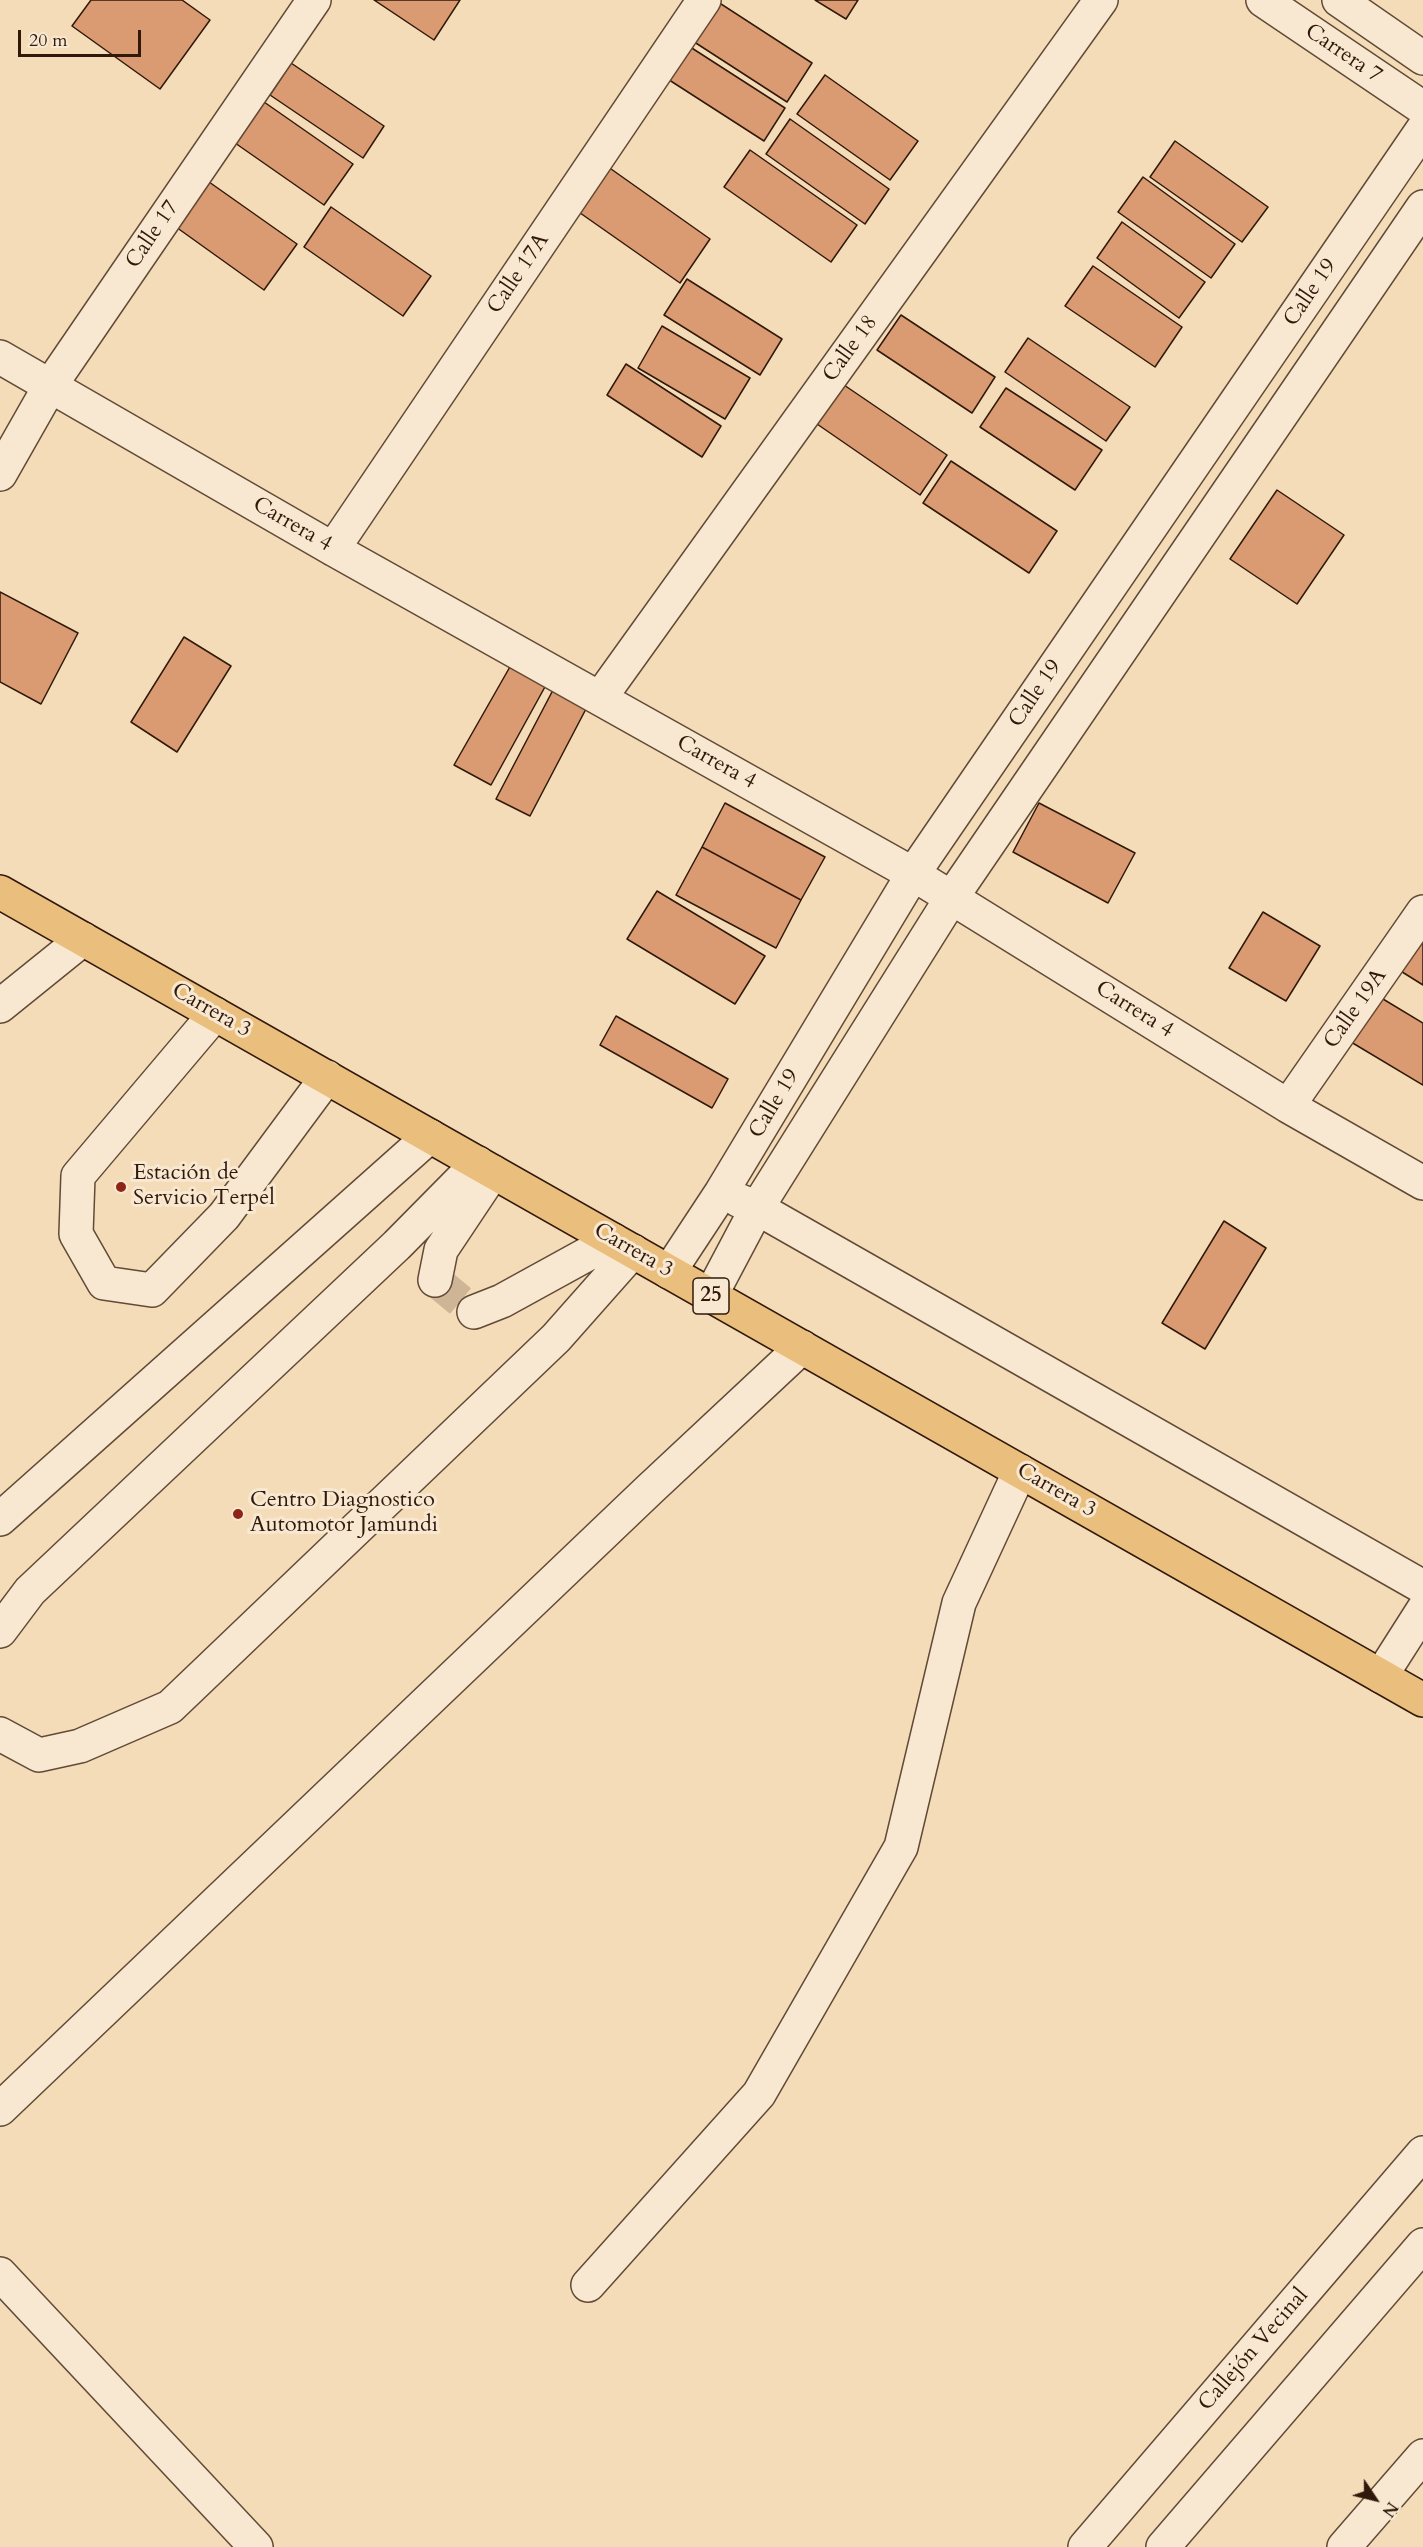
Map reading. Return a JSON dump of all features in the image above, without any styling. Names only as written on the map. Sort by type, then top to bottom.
[{"type":"highway","name":"Carrera 3","points":[[0,891],[1423,1700]]},
{"type":"street","name":"Calle 17","points":[[0,474],[50,386],[314,0]]},
{"type":"street","name":"Calle 17A","points":[[333,549],[704,0]]},
{"type":"street","name":"Calle 18","points":[[600,698],[1101,0]]},
{"type":"street","name":"Carrera 7","points":[[1263,0],[1423,108]]},
{"type":"street","name":"Carrera 7","points":[[1339,0],[1423,58]]},
{"type":"street","name":"Calle 19","points":[[669,1272],[721,1193],[913,874],[1423,129]]},
{"type":"street","name":"Calle 19","points":[[711,1295],[757,1208],[952,897],[1423,207]]},
{"type":"street","name":"Carrera 4","points":[[0,357],[333,549],[913,874],[1288,1106],[1423,1183]]},
{"type":"street","name":"Calle 19A","points":[[1288,1106],[1423,912]]},
{"type":"street","points":[[0,1006],[83,939]]},
{"type":"street","points":[[215,1014],[78,1176],[76,1233],[104,1283],[152,1290],[224,1216],[327,1077]]},
{"type":"street","points":[[0,1519],[430,1136]]},
{"type":"street","points":[[435,1280],[441,1250],[485,1167]]},
{"type":"street","points":[[0,1631],[30,1591],[397,1245],[485,1167]]},
{"type":"street","points":[[721,1193],[757,1208],[1423,1587]]},
{"type":"street","points":[[474,1312],[623,1245]]},
{"type":"street","points":[[0,1734],[39,1755],[80,1746],[170,1707],[556,1338],[623,1245]]},
{"type":"street","points":[[0,2109],[802,1347]]},
{"type":"street","points":[[588,2285],[759,2094],[901,1847],[959,1603],[1020,1471]]},
{"type":"street","points":[[1381,1676],[1423,1610]]},
{"type":"street","name":"Callejón Vecinal","points":[[1085,2547],[1423,2153]]},
{"type":"street","points":[[1163,2547],[1423,2245]]},
{"type":"street","points":[[0,2274],[256,2547]]},
{"type":"street","points":[[1344,2547],[1423,2456]]},
{"type":"building","points":[[91,0],[182,0],[210,20],[160,89],[72,26]]},
{"type":"building","points":[[374,0],[460,0],[434,40]]},
{"type":"building","points":[[715,0],[812,63],[787,102],[685,36]]},
{"type":"building","points":[[815,0],[858,0],[846,19]]},
{"type":"building","points":[[684,43],[785,108],[764,141],[663,76]]},
{"type":"building","points":[[291,63],[384,126],[363,158],[270,95]]},
{"type":"building","points":[[825,75],[918,141],[890,180],[797,114]]},
{"type":"building","points":[[254,95],[353,164],[324,205],[225,136]]},
{"type":"building","points":[[790,119],[889,189],[865,224],[766,154]]},
{"type":"building","points":[[1175,141],[1268,207],[1242,242],[1150,177]]},
{"type":"building","points":[[750,150],[857,225],[831,262],[724,187]]},
{"type":"building","points":[[604,164],[710,239],[680,283],[573,208]]},
{"type":"building","points":[[202,177],[297,244],[264,290],[169,222]]},
{"type":"building","points":[[1143,177],[1235,244],[1211,278],[1118,212]]},
{"type":"building","points":[[331,207],[431,276],[403,316],[304,247]]},
{"type":"building","points":[[1122,222],[1205,282],[1179,318],[1097,258]]},
{"type":"building","points":[[1093,266],[1182,327],[1155,367],[1065,306]]},
{"type":"building","points":[[687,279],[782,339],[760,375],[664,315]]},
{"type":"building","points":[[901,315],[995,377],[972,413],[877,350]]},
{"type":"building","points":[[662,326],[750,378],[725,419],[638,368]]},
{"type":"building","points":[[1028,338],[1130,407],[1106,441],[1005,372]]},
{"type":"building","points":[[626,364],[721,426],[702,457],[607,395]]},
{"type":"building","points":[[844,385],[947,455],[920,495],[817,424]]},
{"type":"building","points":[[1006,388],[1102,450],[1075,490],[980,427]]},
{"type":"building","points":[[951,461],[1057,531],[1029,573],[923,503]]},
{"type":"building","points":[[1277,490],[1344,535],[1297,604],[1230,559]]},
{"type":"building","points":[[0,592],[78,633],[41,704],[0,682]]},
{"type":"building","points":[[184,637],[231,666],[177,752],[131,722]]},
{"type":"building","points":[[511,665],[546,685],[491,785],[454,765]]},
{"type":"building","points":[[553,690],[587,707],[530,816],[496,799]]},
{"type":"building","points":[[725,803],[825,857],[801,900],[702,847]]},
{"type":"building","points":[[1039,803],[1135,853],[1108,903],[1013,852]]},
{"type":"building","points":[[702,847],[801,900],[776,948],[676,895]]},
{"type":"building","points":[[657,891],[765,956],[735,1004],[627,939]]},
{"type":"building","points":[[1263,912],[1320,946],[1286,1001],[1229,968]]},
{"type":"building","points":[[1423,934],[1423,985],[1399,970]]},
{"type":"building","points":[[1378,996],[1423,1023],[1423,1085],[1351,1042]]},
{"type":"building","points":[[616,1016],[728,1079],[712,1108],[600,1045]]},
{"type":"building","points":[[1224,1221],[1266,1248],[1205,1349],[1162,1323]]},
{"type":"tunnel","points":[[435,1280],[474,1312]]},
{"type":"place","name":"Estación de Servicio Terpel","points":[[121,1187]]},
{"type":"place","name":"Centro Diagnostico Automotor Jamundi","points":[[238,1514]]}]
